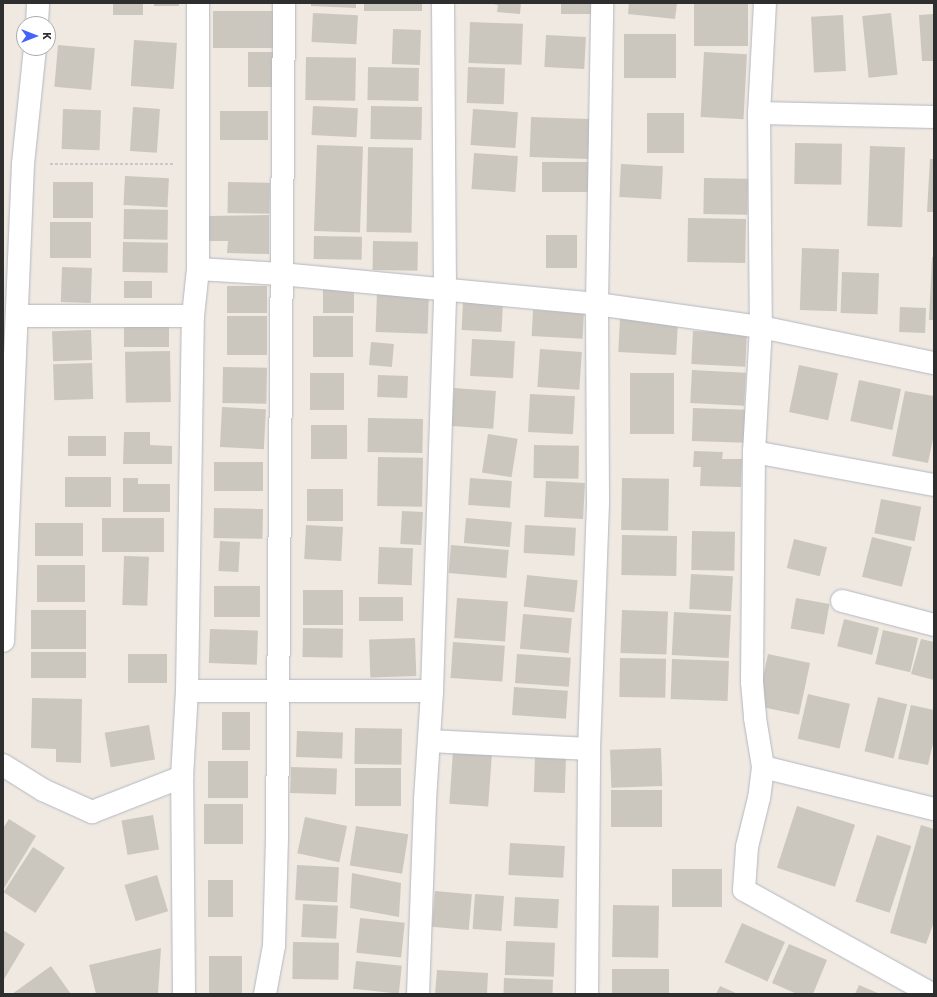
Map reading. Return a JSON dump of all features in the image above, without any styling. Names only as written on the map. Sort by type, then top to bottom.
[{"type":"street","points":[[37,16],[38,3]]},
{"type":"street","points":[[184,994],[182,777],[187,691],[193,316],[198,269],[198,3]]},
{"type":"street","points":[[265,994],[274,946],[279,691],[284,3]]},
{"type":"street","points":[[418,994],[425,800],[430,741],[432,691],[445,289],[443,3]]},
{"type":"street","points":[[587,994],[589,749],[598,501],[597,304],[602,3]]},
{"type":"street","points":[[765,3],[759,113],[761,327],[754,452],[752,682],[755,718],[763,767],[759,798],[747,848],[744,890],[932,994]]},
{"type":"street","points":[[3,642],[8,400],[17,316],[23,164],[34,56]]},
{"type":"street","points":[[759,113],[934,117]]},
{"type":"street","points":[[198,269],[281,274],[597,304],[761,327],[934,363]]},
{"type":"street","points":[[17,316],[193,316]]},
{"type":"street","points":[[754,452],[934,485]]},
{"type":"street","points":[[842,600],[934,625]]},
{"type":"street","points":[[187,691],[432,691]]},
{"type":"street","points":[[430,741],[589,749]]},
{"type":"street","points":[[3,764],[43,790],[92,812],[182,777]]},
{"type":"street","points":[[763,767],[934,809]]},
{"type":"path","points":[[23,164],[198,164]]},
{"type":"building","points":[[113,3],[143,3],[143,15],[113,15]]},
{"type":"building","points":[[154,3],[179,3],[179,6],[154,6]]},
{"type":"building","points":[[311,3],[356,3],[356,8],[311,6]]},
{"type":"building","points":[[364,3],[422,3],[422,11],[364,11]]},
{"type":"building","points":[[488,3],[521,3],[520,14],[497,12],[498,5]]},
{"type":"building","points":[[561,3],[591,3],[591,14],[561,14]]},
{"type":"building","points":[[629,3],[677,3],[675,19],[628,14]]},
{"type":"building","points":[[694,3],[748,3],[748,46],[694,46]]},
{"type":"building","points":[[213,11],[277,11],[277,48],[213,48]]},
{"type":"building","points":[[313,13],[358,15],[356,44],[311,42]]},
{"type":"building","points":[[891,13],[897,75],[869,78],[862,16]]},
{"type":"building","points":[[934,14],[934,61],[922,61],[919,15]]},
{"type":"building","points":[[843,15],[846,71],[814,73],[811,17]]},
{"type":"building","points":[[470,22],[523,24],[522,65],[469,63]]},
{"type":"building","points":[[393,29],[421,30],[420,65],[392,64]]},
{"type":"building","points":[[624,34],[676,34],[676,78],[624,78]]},
{"type":"building","points":[[546,35],[586,37],[584,69],[544,67]]},
{"type":"building","points":[[134,40],[177,43],[174,89],[131,86]]},
{"type":"building","points":[[58,45],[95,48],[91,90],[54,87]]},
{"type":"building","points":[[248,52],[273,52],[273,87],[248,87]]},
{"type":"building","points":[[704,52],[747,54],[744,119],[701,117]]},
{"type":"building","points":[[306,57],[356,58],[355,101],[305,100]]},
{"type":"building","points":[[368,67],[419,68],[418,101],[367,100]]},
{"type":"building","points":[[468,67],[505,68],[504,104],[467,103]]},
{"type":"building","points":[[313,106],[358,108],[356,137],[311,135]]},
{"type":"building","points":[[371,106],[422,107],[421,140],[370,139]]},
{"type":"building","points":[[133,107],[160,109],[157,153],[130,151]]},
{"type":"building","points":[[63,109],[101,110],[100,150],[62,149]]},
{"type":"building","points":[[473,109],[518,112],[515,148],[470,145]]},
{"type":"building","points":[[220,111],[268,111],[268,140],[220,140]]},
{"type":"building","points":[[647,113],[684,113],[684,153],[647,153]]},
{"type":"building","points":[[531,117],[590,119],[589,159],[530,157]]},
{"type":"building","points":[[795,143],[842,144],[841,185],[794,184]]},
{"type":"building","points":[[317,145],[363,147],[360,233],[314,231]]},
{"type":"building","points":[[870,146],[905,147],[902,227],[867,226]]},
{"type":"building","points":[[368,147],[413,148],[412,233],[367,232]]},
{"type":"building","points":[[474,153],[518,156],[515,192],[471,189]]},
{"type":"building","points":[[930,159],[934,159],[934,212],[927,212]]},
{"type":"building","points":[[542,162],[589,162],[589,192],[542,192]]},
{"type":"building","points":[[621,164],[663,166],[661,199],[619,197]]},
{"type":"building","points":[[125,176],[169,178],[167,207],[123,205]]},
{"type":"building","points":[[704,178],[748,179],[747,215],[703,214]]},
{"type":"building","points":[[53,182],[93,182],[93,218],[53,218]]},
{"type":"building","points":[[228,182],[270,183],[269,214],[227,213]]},
{"type":"building","points":[[124,209],[168,210],[167,240],[123,239]]},
{"type":"building","points":[[269,215],[269,254],[227,253],[228,241],[209,241],[209,216]]},
{"type":"building","points":[[688,218],[746,219],[745,263],[687,262]]},
{"type":"building","points":[[50,222],[91,222],[91,258],[50,258]]},
{"type":"building","points":[[546,235],[577,235],[577,268],[546,268]]},
{"type":"building","points":[[314,236],[362,237],[362,260],[314,259]]},
{"type":"building","points":[[373,241],[418,242],[417,271],[372,270]]},
{"type":"building","points":[[123,242],[168,243],[167,273],[122,272]]},
{"type":"building","points":[[802,248],[839,249],[837,311],[800,310]]},
{"type":"building","points":[[932,257],[934,257],[934,320],[929,320]]},
{"type":"building","points":[[62,267],[92,268],[91,303],[61,302]]},
{"type":"building","points":[[842,272],[879,273],[878,314],[841,313]]},
{"type":"building","points":[[124,281],[152,281],[152,298],[124,298]]},
{"type":"building","points":[[227,286],[267,286],[267,313],[227,313]]},
{"type":"building","points":[[323,289],[354,289],[354,313],[323,313]]},
{"type":"building","points":[[377,292],[429,294],[428,334],[376,332]]},
{"type":"building","points":[[463,302],[503,304],[501,332],[462,330]]},
{"type":"building","points":[[900,307],[926,308],[925,333],[899,332]]},
{"type":"building","points":[[533,310],[584,313],[583,339],[532,336]]},
{"type":"building","points":[[227,316],[267,316],[267,355],[227,355]]},
{"type":"building","points":[[313,316],[353,316],[353,357],[313,357]]},
{"type":"building","points":[[620,319],[678,322],[676,355],[618,352]]},
{"type":"building","points":[[124,327],[169,327],[169,347],[124,347]]},
{"type":"building","points":[[91,330],[92,360],[53,361],[52,331]]},
{"type":"building","points":[[693,331],[747,334],[745,367],[691,364]]},
{"type":"building","points":[[472,339],[515,341],[513,378],[470,376]]},
{"type":"building","points":[[371,342],[394,344],[392,367],[369,365]]},
{"type":"building","points":[[540,349],[582,352],[579,390],[537,387]]},
{"type":"building","points":[[170,351],[171,402],[126,403],[125,352]]},
{"type":"building","points":[[92,363],[93,399],[54,400],[53,364]]},
{"type":"building","points":[[799,365],[838,373],[828,420],[789,412]]},
{"type":"building","points":[[223,367],[267,368],[266,404],[222,403]]},
{"type":"building","points":[[692,370],[746,373],[744,406],[690,403]]},
{"type":"building","points":[[310,373],[344,373],[344,410],[310,410]]},
{"type":"building","points":[[630,373],[674,373],[674,434],[630,434]]},
{"type":"building","points":[[378,375],[408,376],[407,398],[377,397]]},
{"type":"building","points":[[859,380],[901,389],[892,430],[850,421]]},
{"type":"building","points":[[454,388],[496,391],[493,429],[451,426]]},
{"type":"building","points":[[905,391],[934,396],[934,434],[928,463],[892,456]]},
{"type":"building","points":[[530,394],[575,396],[573,434],[528,432]]},
{"type":"building","points":[[222,407],[266,409],[264,449],[220,447]]},
{"type":"building","points":[[693,408],[746,410],[745,443],[692,441]]},
{"type":"building","points":[[368,418],[423,419],[422,453],[367,452]]},
{"type":"building","points":[[311,425],[347,425],[347,459],[311,459]]},
{"type":"building","points":[[124,432],[150,432],[150,445],[172,446],[172,464],[123,464]]},
{"type":"building","points":[[488,434],[518,439],[512,477],[482,473]]},
{"type":"building","points":[[68,436],[106,436],[106,456],[68,456]]},
{"type":"building","points":[[534,445],[579,446],[578,479],[533,478]]},
{"type":"building","points":[[694,451],[723,452],[722,459],[742,459],[741,487],[700,486],[701,467],[693,467]]},
{"type":"building","points":[[378,457],[423,458],[422,507],[377,506]]},
{"type":"building","points":[[214,462],[263,462],[263,491],[214,491]]},
{"type":"building","points":[[65,477],[111,477],[111,507],[65,507]]},
{"type":"building","points":[[123,478],[138,478],[138,484],[170,484],[170,512],[123,512]]},
{"type":"building","points":[[470,478],[512,481],[510,508],[468,505]]},
{"type":"building","points":[[622,478],[669,479],[668,531],[621,530]]},
{"type":"building","points":[[546,481],[585,483],[583,519],[544,517]]},
{"type":"building","points":[[307,489],[343,489],[343,521],[307,521]]},
{"type":"building","points":[[881,499],[921,507],[915,541],[874,533]]},
{"type":"building","points":[[214,508],[263,509],[262,539],[213,538]]},
{"type":"building","points":[[402,511],[423,512],[421,545],[400,544]]},
{"type":"building","points":[[102,518],[164,518],[164,552],[102,552]]},
{"type":"building","points":[[466,518],[512,522],[510,547],[464,543]]},
{"type":"building","points":[[35,523],[83,523],[83,556],[35,556]]},
{"type":"building","points":[[306,525],[343,527],[341,561],[304,559]]},
{"type":"building","points":[[525,525],[576,528],[574,556],[524,553]]},
{"type":"building","points":[[692,531],[735,532],[734,571],[691,570]]},
{"type":"building","points":[[622,535],[677,536],[676,576],[621,575]]},
{"type":"building","points":[[872,537],[912,547],[902,587],[862,577]]},
{"type":"building","points":[[794,539],[827,547],[820,576],[787,568]]},
{"type":"building","points":[[220,541],[240,542],[238,572],[218,571]]},
{"type":"building","points":[[451,545],[509,550],[506,578],[449,573]]},
{"type":"building","points":[[379,547],[413,548],[412,585],[378,584]]},
{"type":"building","points":[[124,556],[149,557],[147,606],[122,605]]},
{"type":"building","points":[[37,565],[85,565],[85,602],[37,602]]},
{"type":"building","points":[[691,574],[733,576],[731,611],[689,609]]},
{"type":"building","points":[[527,575],[578,580],[574,612],[524,607]]},
{"type":"building","points":[[214,586],[260,586],[260,617],[214,617]]},
{"type":"building","points":[[303,590],[343,590],[343,625],[303,625]]},
{"type":"building","points":[[359,597],[403,597],[403,621],[359,621]]},
{"type":"building","points":[[457,598],[508,602],[505,641],[454,638]]},
{"type":"building","points":[[796,598],[829,604],[824,634],[791,629]]},
{"type":"building","points":[[31,610],[86,610],[86,649],[31,649]]},
{"type":"building","points":[[622,610],[668,612],[666,655],[620,653]]},
{"type":"building","points":[[674,612],[731,615],[729,658],[672,655]]},
{"type":"building","points":[[523,614],[572,618],[569,653],[520,649]]},
{"type":"building","points":[[844,619],[879,628],[872,655],[837,646]]},
{"type":"building","points":[[303,628],[343,629],[342,658],[302,657]]},
{"type":"building","points":[[210,629],[258,631],[257,665],[209,663]]},
{"type":"building","points":[[883,630],[918,638],[910,672],[875,664]]},
{"type":"building","points":[[415,638],[416,676],[370,678],[369,640]]},
{"type":"building","points":[[921,639],[934,642],[934,680],[911,674]]},
{"type":"building","points":[[453,642],[505,646],[502,682],[450,678]]},
{"type":"building","points":[[31,652],[86,652],[86,678],[31,678]]},
{"type":"building","points":[[128,654],[167,654],[167,683],[128,683]]},
{"type":"building","points":[[517,654],[571,658],[569,687],[515,683]]},
{"type":"building","points":[[768,654],[810,663],[799,715],[757,706]]},
{"type":"building","points":[[620,658],[666,659],[665,698],[619,697]]},
{"type":"building","points":[[672,659],[729,661],[728,701],[671,699]]},
{"type":"building","points":[[514,687],[568,691],[566,719],[512,715]]},
{"type":"building","points":[[808,694],[850,704],[840,748],[798,739]]},
{"type":"building","points":[[878,697],[907,704],[894,759],[864,751]]},
{"type":"building","points":[[32,698],[82,699],[81,763],[56,762],[56,749],[31,748]]},
{"type":"building","points":[[911,705],[934,710],[934,739],[928,765],[898,759]]},
{"type":"building","points":[[222,712],[250,712],[250,750],[222,750]]},
{"type":"building","points":[[149,725],[155,759],[111,767],[105,733]]},
{"type":"building","points":[[355,728],[402,729],[401,765],[354,764]]},
{"type":"building","points":[[297,731],[343,733],[342,759],[296,757]]},
{"type":"building","points":[[661,748],[662,786],[611,788],[610,750]]},
{"type":"building","points":[[453,751],[492,754],[488,807],[449,804]]},
{"type":"building","points":[[535,757],[566,758],[565,793],[534,792]]},
{"type":"building","points":[[208,761],[248,761],[248,798],[208,798]]},
{"type":"building","points":[[291,767],[337,769],[336,795],[290,793]]},
{"type":"building","points":[[355,768],[401,768],[401,806],[355,806]]},
{"type":"building","points":[[611,790],[662,790],[662,827],[611,827]]},
{"type":"building","points":[[204,804],[243,804],[243,844],[204,844]]},
{"type":"building","points":[[797,806],[855,825],[835,887],[777,868]]},
{"type":"building","points":[[153,815],[159,849],[128,855],[121,821]]},
{"type":"building","points":[[305,817],[347,826],[339,862],[297,853]]},
{"type":"building","points":[[9,819],[36,836],[3,890],[3,828]]},
{"type":"building","points":[[921,825],[934,829],[934,922],[926,944],[890,933]]},
{"type":"building","points":[[356,826],[408,834],[402,874],[350,866]]},
{"type":"building","points":[[877,835],[911,846],[890,913],[855,902]]},
{"type":"building","points":[[510,843],[565,846],[563,878],[508,875]]},
{"type":"building","points":[[33,847],[65,868],[35,913],[4,892]]},
{"type":"building","points":[[297,865],[339,867],[337,902],[295,900]]},
{"type":"building","points":[[672,869],[722,869],[722,907],[672,907]]},
{"type":"building","points":[[352,873],[401,883],[399,917],[350,908]]},
{"type":"building","points":[[157,875],[168,911],[136,921],[124,885]]},
{"type":"building","points":[[208,880],[233,880],[233,917],[208,917]]},
{"type":"building","points":[[435,891],[472,894],[469,930],[432,927]]},
{"type":"building","points":[[475,894],[504,896],[501,931],[473,929]]},
{"type":"building","points":[[515,897],[559,899],[557,928],[513,926]]},
{"type":"building","points":[[303,904],[338,906],[336,939],[301,937]]},
{"type":"building","points":[[613,905],[659,906],[658,958],[612,957]]},
{"type":"building","points":[[360,918],[405,923],[401,958],[356,953]]},
{"type":"building","points":[[742,923],[785,942],[767,981],[725,962]]},
{"type":"building","points":[[3,930],[25,944],[3,981]]},
{"type":"building","points":[[506,941],[555,943],[554,977],[505,975]]},
{"type":"building","points":[[293,942],[339,943],[338,980],[292,979]]},
{"type":"building","points":[[789,944],[827,960],[813,994],[797,994],[772,983]]},
{"type":"building","points":[[161,948],[158,994],[96,994],[89,965]]},
{"type":"building","points":[[209,956],[242,956],[242,994],[209,994]]},
{"type":"building","points":[[356,961],[402,966],[399,994],[353,989]]},
{"type":"building","points":[[51,966],[71,994],[12,994]]},
{"type":"building","points":[[612,969],[669,969],[669,994],[612,994]]},
{"type":"building","points":[[437,970],[488,973],[487,994],[435,994]]},
{"type":"building","points":[[504,978],[553,980],[552,994],[503,994]]},
{"type":"building","points":[[859,985],[880,994],[855,994]]},
{"type":"building","points":[[720,986],[738,994],[716,994]]}]
